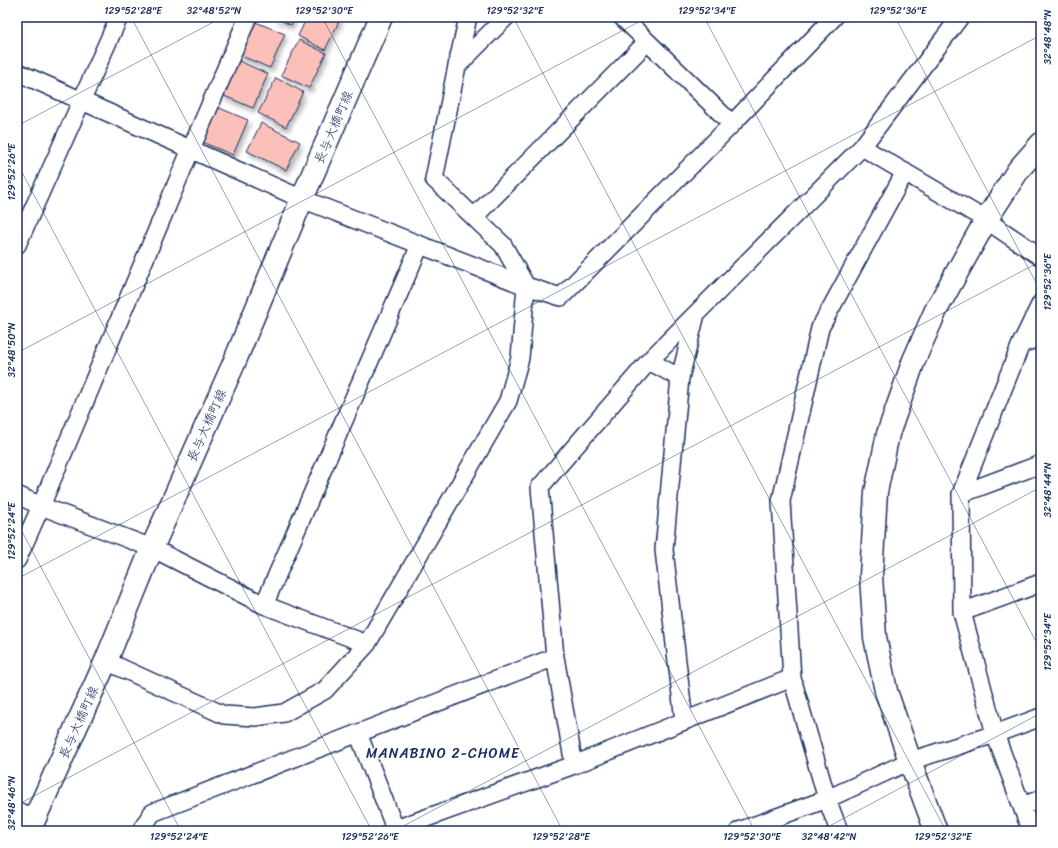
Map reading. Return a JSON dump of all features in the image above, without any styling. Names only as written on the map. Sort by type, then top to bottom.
[{"type":"main road","name":"長与大橋町線","points":[[27,820],[106,661],[152,548],[234,363],[302,199],[381,17]]},
{"type":"main road","points":[[936,831],[886,691],[876,637],[871,576],[876,492],[888,434],[914,360],[936,310],[986,220],[1019,169],[1041,144]]},
{"type":"street","points":[[17,245],[119,17]]},
{"type":"street","points":[[17,560],[248,17]]},
{"type":"street","points":[[106,661],[224,715],[254,717],[284,713],[324,690],[367,644],[508,401],[520,358],[526,286],[503,245],[434,179],[468,17]]},
{"type":"street","points":[[457,66],[506,17]]},
{"type":"street","points":[[622,17],[732,124]]},
{"type":"street","points":[[17,72],[302,199],[526,286],[561,297],[732,124],[834,17]]},
{"type":"street","points":[[574,765],[555,657],[540,487],[649,361],[862,147],[960,17]]},
{"type":"street","points":[[474,217],[647,42]]},
{"type":"street","points":[[862,147],[986,220],[1041,257]]},
{"type":"street","points":[[839,831],[827,799],[792,678],[781,501],[820,328],[905,172]]},
{"type":"street","points":[[264,605],[420,245]]},
{"type":"street","points":[[1031,831],[995,734],[962,612],[962,494],[1021,344],[1041,303]]},
{"type":"street","points":[[684,721],[664,550],[680,378],[696,314]]},
{"type":"street","points":[[1021,344],[1041,337]]},
{"type":"street","points":[[649,361],[680,378]]},
{"type":"street","points":[[962,494],[1041,464]]},
{"type":"street","points":[[17,495],[41,506],[152,548],[264,605],[367,644]]},
{"type":"street","points":[[962,612],[1041,583]]},
{"type":"street","points":[[141,831],[152,813],[555,657]]},
{"type":"street","points":[[358,733],[394,830],[574,765],[792,678]]},
{"type":"street","points":[[739,831],[827,799],[910,761],[995,734],[1041,717]]},
{"type":"street","points":[[1022,806],[1041,799]]},
{"type":"building","points":[[273,17],[295,17],[291,25]]},
{"type":"building","points":[[307,17],[341,17],[325,50],[298,36]]},
{"type":"building","points":[[253,21],[285,34],[270,68],[239,55]]},
{"type":"building","points":[[299,40],[326,53],[309,88],[281,75]]},
{"type":"building","points":[[237,60],[268,74],[253,108],[222,95]]},
{"type":"building","points":[[276,78],[303,92],[286,127],[258,113]]},
{"type":"building","points":[[217,107],[248,120],[233,155],[202,142]]},
{"type":"building","points":[[261,123],[300,142],[286,170],[247,151]]},
{"type":"district","name":"MANABINO 2-CHOME","points":[[443,753]]}]
